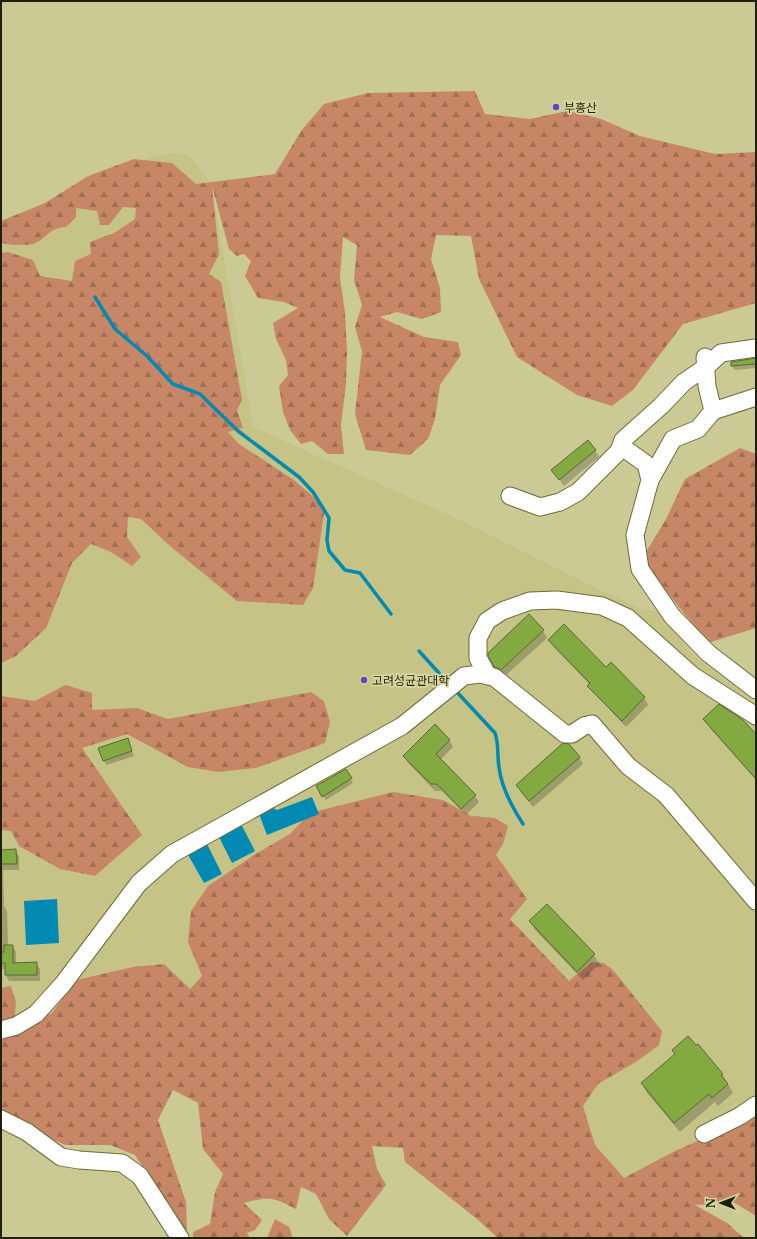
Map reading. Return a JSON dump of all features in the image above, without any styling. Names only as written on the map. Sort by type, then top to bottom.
[{"type":"lane","points":[[510,496],[540,507],[560,502],[578,492],[619,451],[623,440],[661,406],[705,360],[721,353],[756,348]]},
{"type":"lane","points":[[705,360],[707,386],[713,411]]},
{"type":"lane","points":[[756,397],[713,411],[698,428],[673,439],[650,480],[634,535],[640,569],[672,616],[708,653],[756,690]]},
{"type":"lane","points":[[619,451],[625,449],[646,464],[650,480]]},
{"type":"lane","points":[[488,676],[478,658],[478,638],[487,621],[502,611],[530,601],[544,600],[558,600],[602,606],[628,618],[693,676],[756,716]]},
{"type":"lane","points":[[1,1030],[16,1026],[36,1014],[63,984],[139,883],[172,854],[402,726],[464,676],[480,674],[494,676],[565,734],[572,734],[584,726],[592,724],[628,766],[666,795],[756,901]]},
{"type":"lane","points":[[704,1134],[740,1116],[756,1104]]},
{"type":"lane","points":[[1,1119],[27,1132],[61,1157],[79,1160],[122,1163],[140,1176],[180,1238]]},
{"type":"shaded area","name":"고려성균관대학","points":[[173,153],[188,155],[211,182],[253,427],[447,514],[600,590],[644,610],[657,611],[696,658],[756,703],[756,1195],[622,1195],[586,1149],[1,1059],[1,231],[45,203],[151,157]]},
{"type":"green space","points":[[475,91],[485,114],[530,119],[567,111],[601,119],[640,136],[715,154],[756,152],[756,303],[683,324],[633,390],[612,406],[577,395],[517,357],[479,279],[471,236],[436,235],[431,259],[440,288],[441,312],[422,319],[397,312],[380,317],[424,337],[458,342],[461,355],[440,385],[435,419],[428,439],[410,455],[366,450],[355,414],[362,351],[355,327],[362,305],[354,280],[357,245],[343,237],[340,278],[345,312],[347,352],[346,384],[341,425],[344,454],[328,454],[312,441],[301,444],[290,430],[283,412],[279,386],[288,375],[286,360],[276,339],[273,323],[298,308],[284,302],[258,298],[245,276],[251,261],[244,254],[237,256],[229,249],[212,186],[219,254],[209,274],[221,282],[242,400],[237,410],[243,428],[228,432],[239,444],[294,480],[325,507],[313,588],[303,605],[237,601],[170,546],[141,519],[128,517],[127,537],[141,557],[132,566],[111,552],[91,544],[72,563],[46,628],[16,656],[1,663],[1,253],[8,252],[33,260],[40,276],[72,281],[75,261],[91,254],[90,242],[114,233],[135,219],[136,208],[123,207],[109,225],[100,225],[97,211],[76,208],[76,217],[66,227],[56,229],[41,240],[29,245],[1,243],[1,221],[45,203],[88,176],[134,159],[172,163],[196,184],[275,174],[301,131],[324,104],[368,93]]},
{"type":"green space","points":[[740,448],[756,454],[756,628],[708,643],[641,560],[665,521],[685,479]]},
{"type":"green space","points":[[65,685],[92,693],[92,710],[137,708],[168,719],[311,692],[324,701],[330,722],[325,743],[256,768],[218,772],[188,767],[127,734],[82,748],[142,835],[95,876],[60,869],[19,846],[11,831],[1,830],[1,696],[35,701]]},
{"type":"green space","points":[[393,792],[443,800],[471,816],[495,818],[508,826],[503,844],[496,855],[527,899],[510,919],[569,981],[592,962],[604,963],[613,970],[662,1031],[659,1045],[639,1060],[598,1084],[583,1106],[595,1145],[624,1178],[673,1152],[756,1115],[756,1216],[735,1203],[695,1205],[727,1223],[744,1238],[498,1238],[477,1219],[405,1162],[403,1148],[372,1146],[377,1169],[386,1185],[347,1236],[329,1219],[316,1194],[301,1187],[296,1209],[282,1202],[271,1199],[260,1199],[244,1203],[262,1220],[255,1230],[247,1233],[250,1238],[194,1238],[193,1232],[210,1224],[215,1192],[223,1174],[203,1149],[198,1103],[173,1090],[158,1120],[186,1202],[187,1231],[183,1233],[160,1192],[135,1155],[110,1145],[65,1145],[17,1122],[1,1109],[1,1033],[23,1028],[52,1013],[76,980],[133,967],[164,964],[190,989],[202,976],[188,942],[191,911],[208,886],[254,855],[290,834],[310,813]]},
{"type":"green space","points":[[11,986],[16,1002],[14,1021],[1,1031],[1,988]]},
{"type":"green space","points":[[275,1219],[289,1227],[293,1238],[267,1238]]},
{"type":"water","points":[[312,797],[319,814],[267,835],[259,814],[273,808],[277,810]]},
{"type":"water","points":[[240,822],[255,851],[232,863],[218,835]]},
{"type":"water","points":[[207,844],[222,874],[204,883],[187,853]]},
{"type":"water","points":[[57,899],[59,943],[26,945],[24,901]]},
{"type":"building","points":[[756,358],[756,364],[731,366],[731,362]]},
{"type":"building","points":[[588,440],[596,450],[559,480],[551,470]]},
{"type":"building","points":[[529,614],[544,630],[501,670],[494,667],[488,653]]},
{"type":"building","points":[[564,624],[606,667],[611,662],[645,697],[622,721],[587,686],[590,683],[548,640]]},
{"type":"building","points":[[719,704],[743,720],[756,734],[756,779],[703,719]]},
{"type":"building","points":[[435,724],[450,740],[436,754],[476,795],[461,809],[437,784],[431,784],[403,756]]},
{"type":"building","points":[[128,738],[132,751],[103,761],[98,748]]},
{"type":"building","points":[[563,743],[569,744],[580,757],[529,801],[516,785]]},
{"type":"building","points":[[346,769],[352,778],[322,797],[316,786]]},
{"type":"building","points":[[16,849],[17,864],[1,864],[1,850]]},
{"type":"building","points":[[547,904],[595,954],[577,972],[529,921]]},
{"type":"building","points":[[4,945],[13,945],[13,963],[37,962],[37,975],[5,975],[5,963],[1,963],[1,952],[4,952]]},
{"type":"building","points":[[688,1036],[696,1045],[698,1044],[723,1074],[721,1075],[728,1084],[712,1098],[709,1094],[674,1123],[641,1083],[675,1054],[672,1050]]},
{"type":"waterway","points":[[95,297],[115,329],[147,356],[173,384],[200,394],[238,431],[299,477],[313,492],[329,518],[327,540],[329,551],[345,570],[360,573],[391,614]]},
{"type":"waterway","points":[[419,651],[448,683]]},
{"type":"waterway","points":[[455,690],[495,733],[502,782],[511,804],[523,824]]},
{"type":"place","name":"부흥산","points":[[556,107]]},
{"type":"place","name":"고려성균관대학","points":[[364,680]]}]
